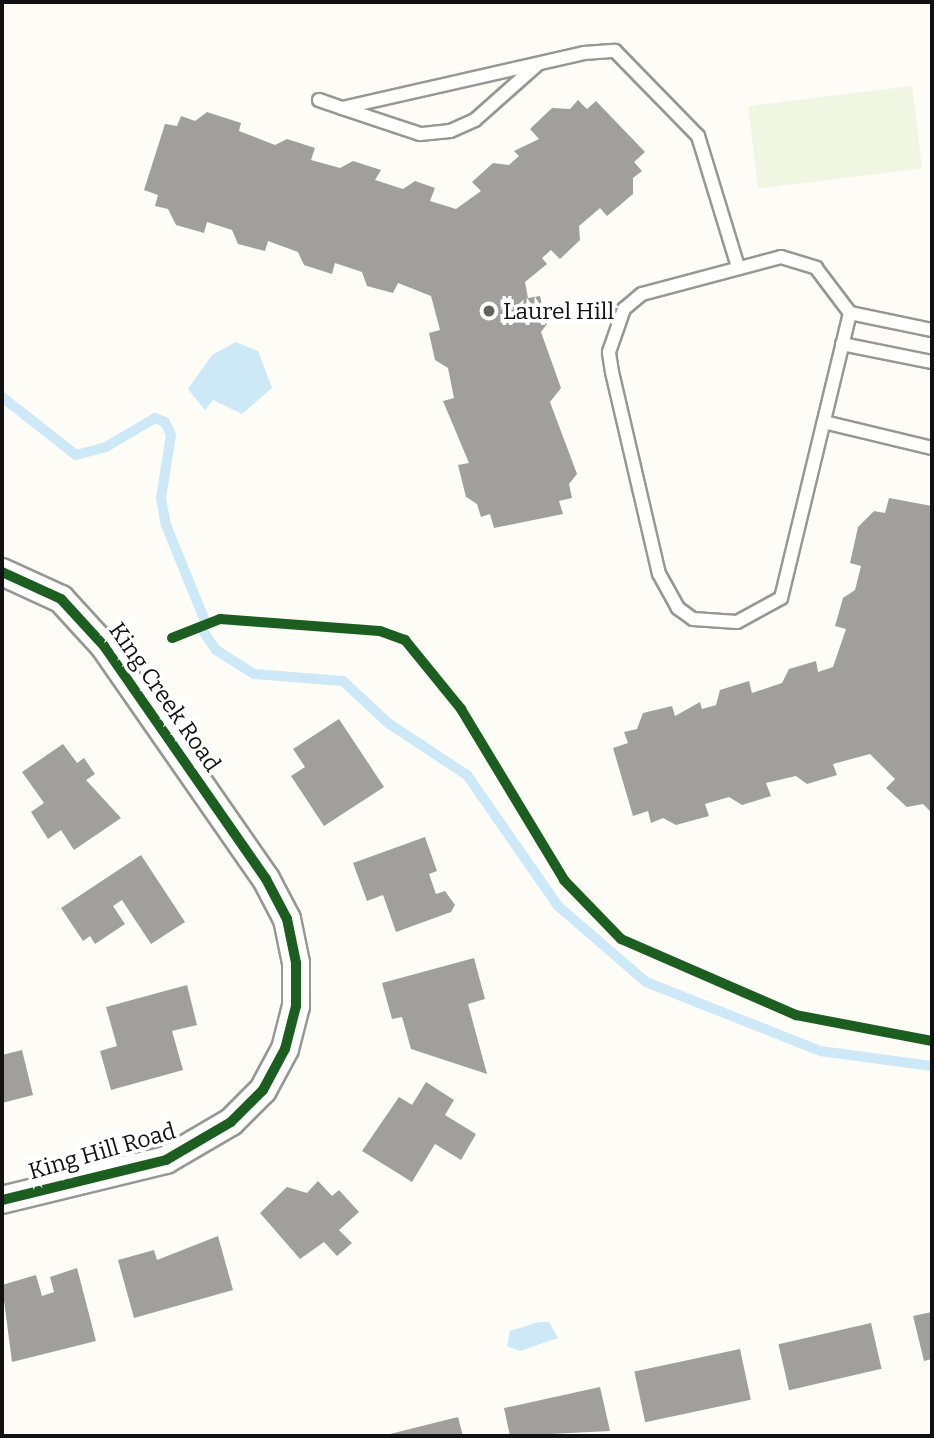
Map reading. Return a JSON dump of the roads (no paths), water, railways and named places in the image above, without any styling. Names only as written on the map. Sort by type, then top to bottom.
[{"type":"street","name":"King Creek Road","points":[[2,572],[37,583],[85,621],[266,879]]},
{"type":"street","name":"King Hill Road","points":[[2,1200],[166,1160],[201,1144],[263,1090],[285,1049],[296,985],[287,919],[266,879]]},
{"type":"lane","points":[[342,108],[538,64],[615,51],[681,112],[713,174],[738,267]]},
{"type":"lane","points":[[319,100],[420,134],[450,131],[475,120],[538,64]]},
{"type":"lane","points":[[850,313],[780,598],[737,622],[693,619],[678,608],[659,575],[609,352],[624,309],[642,294],[738,267],[799,259],[831,284],[850,313],[932,330]]},
{"type":"lane","points":[[842,344],[932,362]]},
{"type":"lane","points":[[824,422],[932,448]]},
{"type":"water","points":[[236,342],[258,351],[272,388],[242,414],[213,400],[205,410],[188,389],[212,355]]},
{"type":"water","points":[[539,1322],[549,1322],[558,1338],[520,1351],[507,1346],[510,1331]]},
{"type":"waterway","points":[[2,397],[76,455],[106,447],[155,418],[165,422],[171,435],[161,498],[166,525],[205,621]]},
{"type":"waterway","points":[[203,631],[216,650],[254,674],[343,681],[388,723],[467,775],[558,906],[646,982],[820,1051],[932,1066]]},
{"type":"place","name":"Laurel Hill","points":[[489,311]]}]
